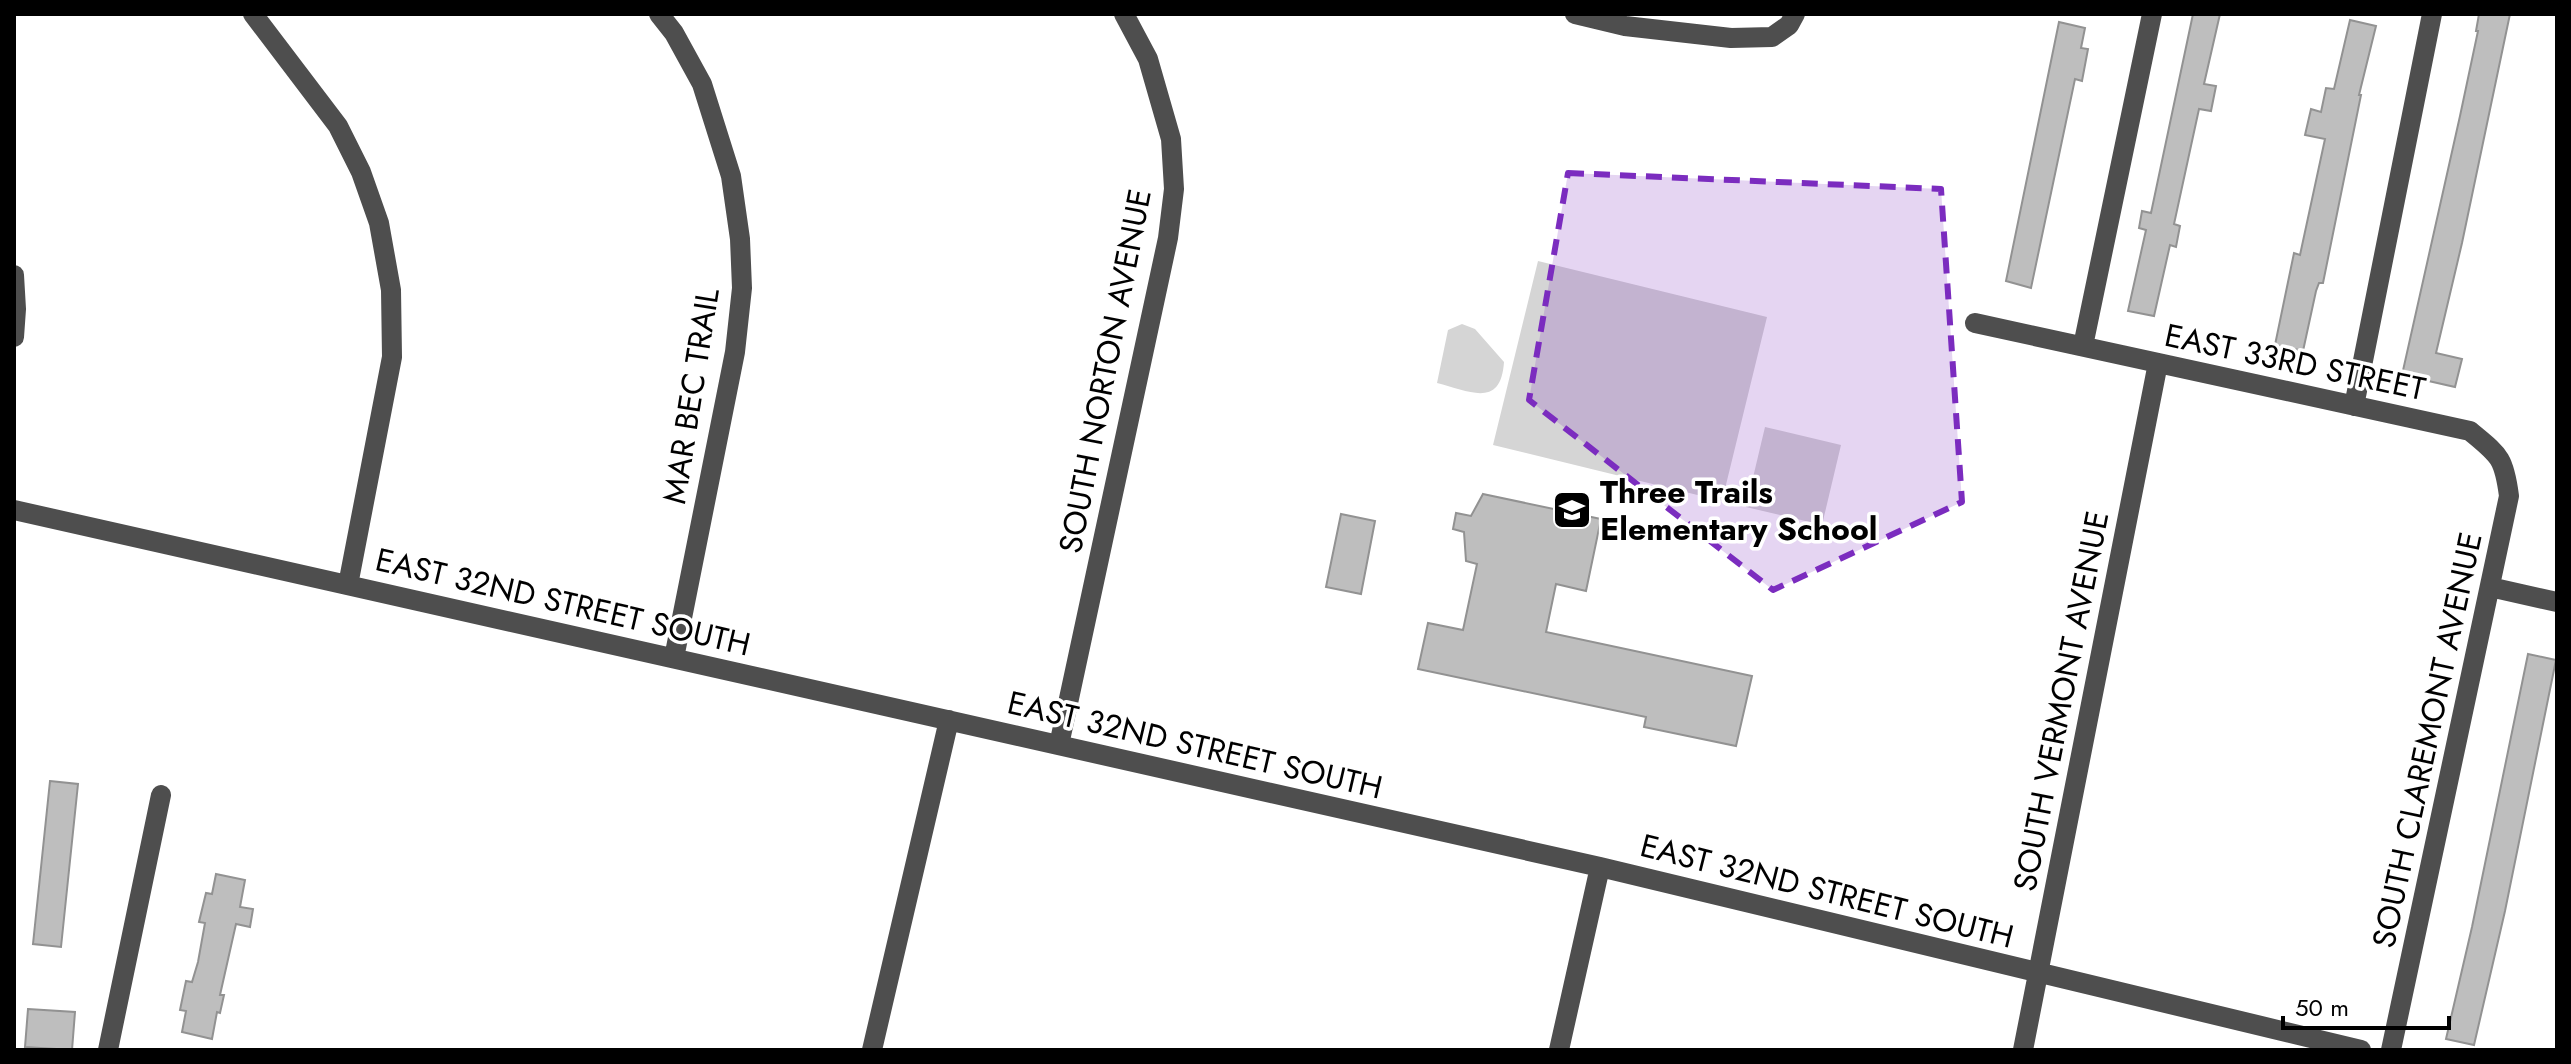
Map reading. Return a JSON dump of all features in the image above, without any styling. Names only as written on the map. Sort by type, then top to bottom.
[{"type":"street","points":[[253,14],[338,126],[361,172],[379,223],[391,290],[392,357],[348,585]]},
{"type":"street","name":"MAR BEC TRAIL","points":[[659,14],[674,33],[702,84],[731,176],[741,251],[742,288],[735,352],[674,658]]},
{"type":"street","name":"SOUTH NORTON AVENUE","points":[[1059,745],[1168,238],[1174,189],[1171,139],[1148,59],[1124,14]]},
{"type":"street","points":[[1575,14],[1625,26],[1731,38],[1772,37],[1792,19]]},
{"type":"street","points":[[2083,346],[2152,14]]},
{"type":"street","points":[[2354,406],[2432,14]]},
{"type":"street","points":[[14,275],[14,337]]},
{"type":"street","name":"EAST 33RD STREET","points":[[1975,323],[2470,431],[2490,447]]},
{"type":"street","name":"SOUTH VERMONT AVENUE","points":[[2023,1050],[2158,363]]},
{"type":"street","name":"SOUTH CLAREMONT AVENUE","points":[[2391,1050],[2509,496],[2506,469],[2490,447]]},
{"type":"street","name":"EAST 32ND STREET SOUTH","points":[[14,510],[1600,867],[2361,1050]]},
{"type":"street","points":[[2490,587],[2557,602]]},
{"type":"street","points":[[872,1050],[949,720]]},
{"type":"street","points":[[108,1050],[161,795]]},
{"type":"street","points":[[1559,1050],[1600,867]]},
{"type":"highlighted area","points":[[1568,173],[1941,189],[1962,502],[1773,590],[1529,400]]},
{"type":"shaded area","points":[[1538,261],[1767,317],[1722,501],[1493,445]]},
{"type":"shaded area","points":[[1462,324],[1475,329],[1504,362],[1502,377],[1490,391],[1471,392],[1437,383],[1448,330]]},
{"type":"shaded area","points":[[1765,427],[1841,445],[1822,525],[1746,507]]},
{"type":"building","points":[[2193,14],[2220,14],[2204,84],[2216,86],[2211,111],[2199,109],[2174,224],[2180,226],[2176,247],[2170,245],[2154,316],[2128,311],[2146,230],[2139,228],[2142,211],[2151,213]]},
{"type":"building","points":[[2479,14],[2510,14],[2436,353],[2462,359],[2455,387],[2402,375],[2460,116]]},
{"type":"building","points":[[2350,20],[2376,26],[2359,95],[2323,283],[2319,283],[2316,291],[2303,351],[2275,345],[2294,253],[2300,255],[2325,139],[2305,135],[2311,109],[2321,112],[2326,88],[2334,89]]},
{"type":"building","points":[[2059,22],[2085,28],[2081,48],[2088,49],[2082,81],[2075,79],[2031,288],[2006,281]]},
{"type":"building","name":"Three Trails Elementary School","points":[[1483,494],[1601,519],[1586,591],[1556,584],[1546,632],[1752,676],[1736,746],[1644,727],[1646,717],[1418,669],[1428,623],[1463,630],[1477,564],[1466,561],[1464,532],[1453,529],[1456,513],[1471,516]]},
{"type":"building","points":[[1341,514],[1375,521],[1361,594],[1326,587]]},
{"type":"building","points":[[2528,654],[2556,660],[2505,911],[2474,1045],[2446,1039]]},
{"type":"building","points":[[50,781],[78,784],[61,947],[33,944]]},
{"type":"building","points":[[216,874],[245,880],[240,907],[253,909],[250,927],[236,924],[220,995],[224,995],[212,1039],[182,1032],[186,1011],[180,1010],[186,981],[192,982],[198,962],[205,923],[199,922],[206,893],[212,894]]},
{"type":"building","points":[[28,1009],[75,1012],[72,1050],[25,1047]]},
{"type":"place","name":"Three Trails Elementary School","points":[[1572,510]]}]
